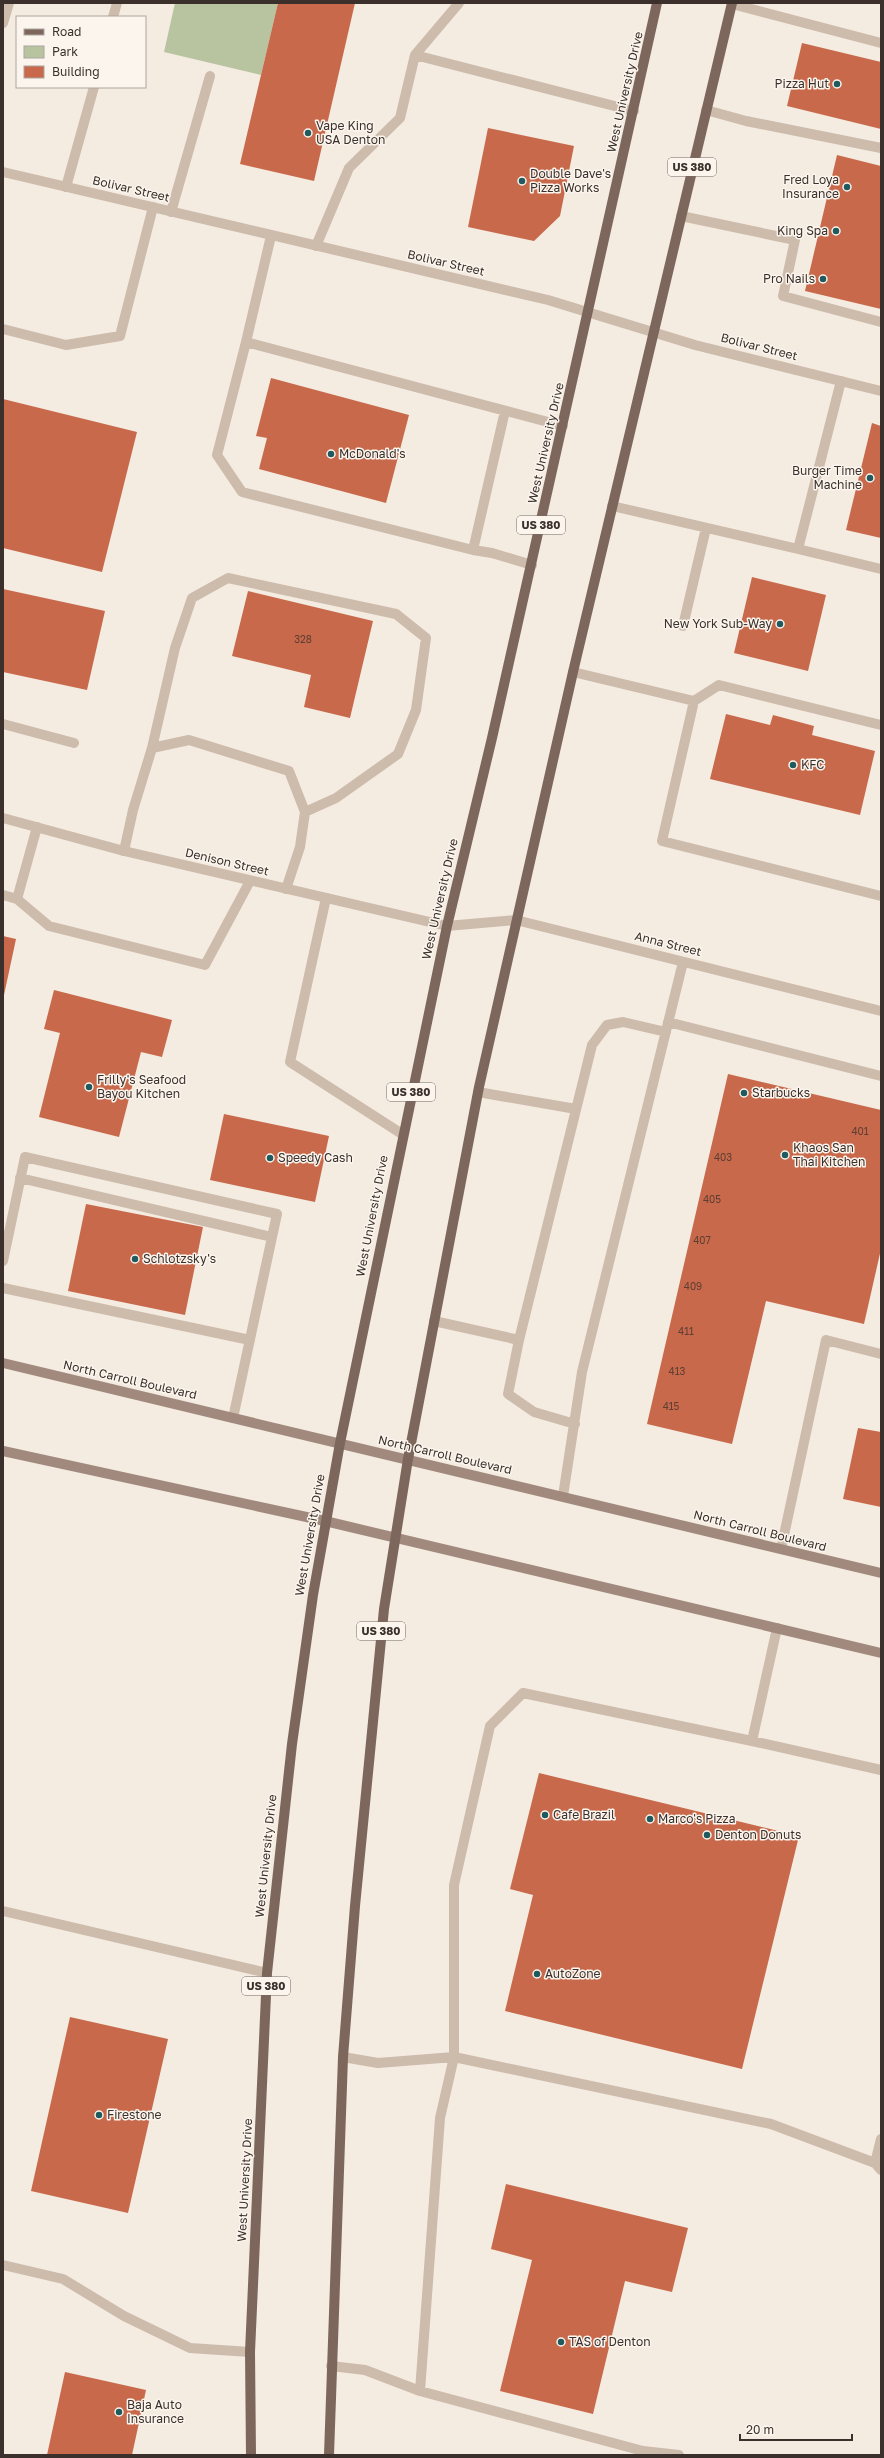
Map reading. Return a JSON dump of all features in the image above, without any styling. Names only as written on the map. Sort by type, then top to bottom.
[{"type":"main road","name":"West University Drive","points":[[251,2455],[250,2352],[267,1974],[292,1744],[325,1521],[402,1134],[447,926],[532,565],[658,3]]},
{"type":"main road","name":"US 380","points":[[329,2455],[343,2057],[384,1609],[408,1459],[478,1092],[516,920],[612,506],[732,3]]},
{"type":"main road","name":"North Carroll Boulevard","points":[[3,1363],[881,1573]]},
{"type":"main road","points":[[3,1451],[325,1521],[881,1653]]},
{"type":"street","points":[[3,23],[9,3]]},
{"type":"street","points":[[113,16],[117,3]]},
{"type":"street","points":[[316,246],[349,168],[400,118],[415,55],[459,3]]},
{"type":"street","points":[[732,3],[881,42]]},
{"type":"street","points":[[415,55],[634,111]]},
{"type":"street","points":[[171,212],[210,76]]},
{"type":"street","points":[[66,187],[94,88]]},
{"type":"street","points":[[706,110],[746,121],[881,148]]},
{"type":"street","name":"Bolivar Street","points":[[3,172],[589,311],[695,345],[881,391]]},
{"type":"street","points":[[3,329],[66,345],[120,336],[153,208]]},
{"type":"street","points":[[681,216],[795,240],[783,296],[881,322]]},
{"type":"street","points":[[271,236],[217,455],[242,492],[473,550],[492,553],[532,565]]},
{"type":"street","points":[[246,342],[563,426]]},
{"type":"street","points":[[798,549],[841,381]]},
{"type":"street","points":[[473,550],[505,411]]},
{"type":"street","points":[[612,506],[881,569]]},
{"type":"street","points":[[683,626],[706,528]]},
{"type":"street","points":[[124,851],[133,810],[152,748],[175,648],[192,598],[228,578],[396,614],[426,638],[416,710],[398,754],[336,798],[305,812]]},
{"type":"street","points":[[573,672],[694,701]]},
{"type":"street","points":[[881,725],[719,684],[694,701],[662,841],[881,896]]},
{"type":"street","points":[[3,724],[74,743]]},
{"type":"street","points":[[152,748],[189,740],[289,771],[305,812],[300,847],[286,889]]},
{"type":"street","name":"Denison Street","points":[[3,818],[124,851],[447,926]]},
{"type":"street","points":[[17,899],[37,827]]},
{"type":"street","points":[[3,895],[17,899],[49,926],[205,965],[250,881]]},
{"type":"street","points":[[326,898],[290,1062],[402,1134]]},
{"type":"street","name":"Anna Street","points":[[447,926],[516,920],[881,1011]]},
{"type":"street","points":[[563,1496],[582,1372],[683,962]]},
{"type":"street","points":[[575,1424],[534,1412],[508,1394],[519,1340],[592,1045],[607,1025],[623,1022],[667,1027],[741,1041],[881,1076]]},
{"type":"street","points":[[478,1092],[576,1109]]},
{"type":"street","points":[[3,1261],[25,1157],[277,1214],[233,1418]]},
{"type":"street","points":[[20,1178],[272,1237]]},
{"type":"street","points":[[3,1288],[250,1340]]},
{"type":"street","points":[[434,1321],[519,1340]]},
{"type":"street","points":[[782,1549],[826,1340],[881,1354]]},
{"type":"street","points":[[752,1741],[777,1628]]},
{"type":"street","points":[[420,2391],[440,2118],[454,2057],[454,1885],[490,1726],[523,1693],[752,1741],[881,1770]]},
{"type":"street","points":[[3,1911],[267,1974]]},
{"type":"street","points":[[343,2057],[378,2063],[454,2057],[771,2124],[878,2166],[881,2139]]},
{"type":"street","points":[[3,2265],[63,2279],[124,2316],[190,2348],[250,2352]]},
{"type":"street","points":[[331,2366],[366,2370],[420,2391],[643,2451],[679,2455]]},
{"type":"green space","points":[[175,3],[278,3],[261,75],[164,52]]},
{"type":"building","points":[[278,3],[355,3],[314,181],[240,164]]},
{"type":"building","name":"Pizza Hut","points":[[802,43],[881,62],[881,129],[787,106]]},
{"type":"building","name":"Double Dave's Pizza Works","points":[[488,128],[574,146],[560,216],[534,241],[468,227]]},
{"type":"building","points":[[837,155],[881,166],[881,309],[805,291]]},
{"type":"building","name":"McDonald's","points":[[271,378],[409,415],[386,503],[259,469],[267,438],[256,436]]},
{"type":"building","points":[[3,399],[137,432],[102,572],[3,548]]},
{"type":"building","name":"Burger Time Machine","points":[[872,423],[881,426],[881,538],[846,530]]},
{"type":"building","name":"New York Sub-Way","points":[[752,577],[826,595],[808,671],[734,653]]},
{"type":"building","points":[[3,589],[105,611],[87,690],[3,672]]},
{"type":"building","points":[[248,591],[373,621],[350,718],[304,707],[311,675],[232,656]]},
{"type":"building","name":"KFC","points":[[726,714],[770,725],[773,715],[814,726],[812,735],[875,751],[860,815],[710,779]]},
{"type":"building","points":[[3,936],[16,939],[4,995],[3,995]]},
{"type":"building","name":"Frilly's Seafood Bayou Kitchen","points":[[54,990],[172,1020],[162,1057],[141,1052],[119,1137],[39,1117],[60,1033],[44,1029]]},
{"type":"building","points":[[728,1074],[881,1110],[881,1249],[864,1324],[766,1301],[732,1444],[647,1424]]},
{"type":"building","name":"Speedy Cash","points":[[224,1114],[329,1136],[315,1202],[210,1180]]},
{"type":"building","name":"Schlotzsky's","points":[[86,1204],[203,1227],[185,1315],[68,1291]]},
{"type":"building","points":[[858,1428],[881,1432],[881,1507],[843,1499]]},
{"type":"building","points":[[539,1773],[799,1836],[742,2069],[505,2011],[533,1895],[510,1889]]},
{"type":"building","name":"Firestone","points":[[70,2017],[168,2039],[128,2213],[31,2191]]},
{"type":"building","name":"TAS of Denton","points":[[506,2184],[688,2228],[672,2292],[625,2281],[593,2414],[500,2391],[532,2260],[491,2249]]},
{"type":"building","points":[[65,2372],[146,2390],[132,2455],[47,2455]]},
{"type":"place","name":"Pizza Hut","points":[[837,84]]},
{"type":"place","name":"Vape King USA Denton","points":[[308,133]]},
{"type":"place","name":"Double Dave's Pizza Works","points":[[522,181]]},
{"type":"place","name":"Fred Loya Insurance","points":[[847,187]]},
{"type":"place","name":"King Spa","points":[[836,231]]},
{"type":"place","name":"Pro Nails","points":[[823,279]]},
{"type":"place","name":"McDonald's","points":[[331,454]]},
{"type":"place","name":"Burger Time Machine","points":[[870,478]]},
{"type":"place","name":"New York Sub-Way","points":[[780,624]]},
{"type":"place","name":"KFC","points":[[793,765]]},
{"type":"place","name":"Frilly's Seafood Bayou Kitchen","points":[[89,1087]]},
{"type":"place","name":"Starbucks","points":[[744,1093]]},
{"type":"place","name":"Khaos San Thai Kitchen","points":[[785,1155]]},
{"type":"place","name":"Speedy Cash","points":[[270,1158]]},
{"type":"place","name":"Schlotzsky's","points":[[135,1259]]},
{"type":"place","name":"Cafe Brazil","points":[[545,1815]]},
{"type":"place","name":"Marco's Pizza","points":[[650,1819]]},
{"type":"place","name":"Denton Donuts","points":[[707,1835]]},
{"type":"place","name":"AutoZone","points":[[537,1974]]},
{"type":"place","name":"Firestone","points":[[99,2115]]},
{"type":"place","name":"TAS of Denton","points":[[561,2342]]},
{"type":"place","name":"Baja Auto Insurance","points":[[119,2412]]}]
